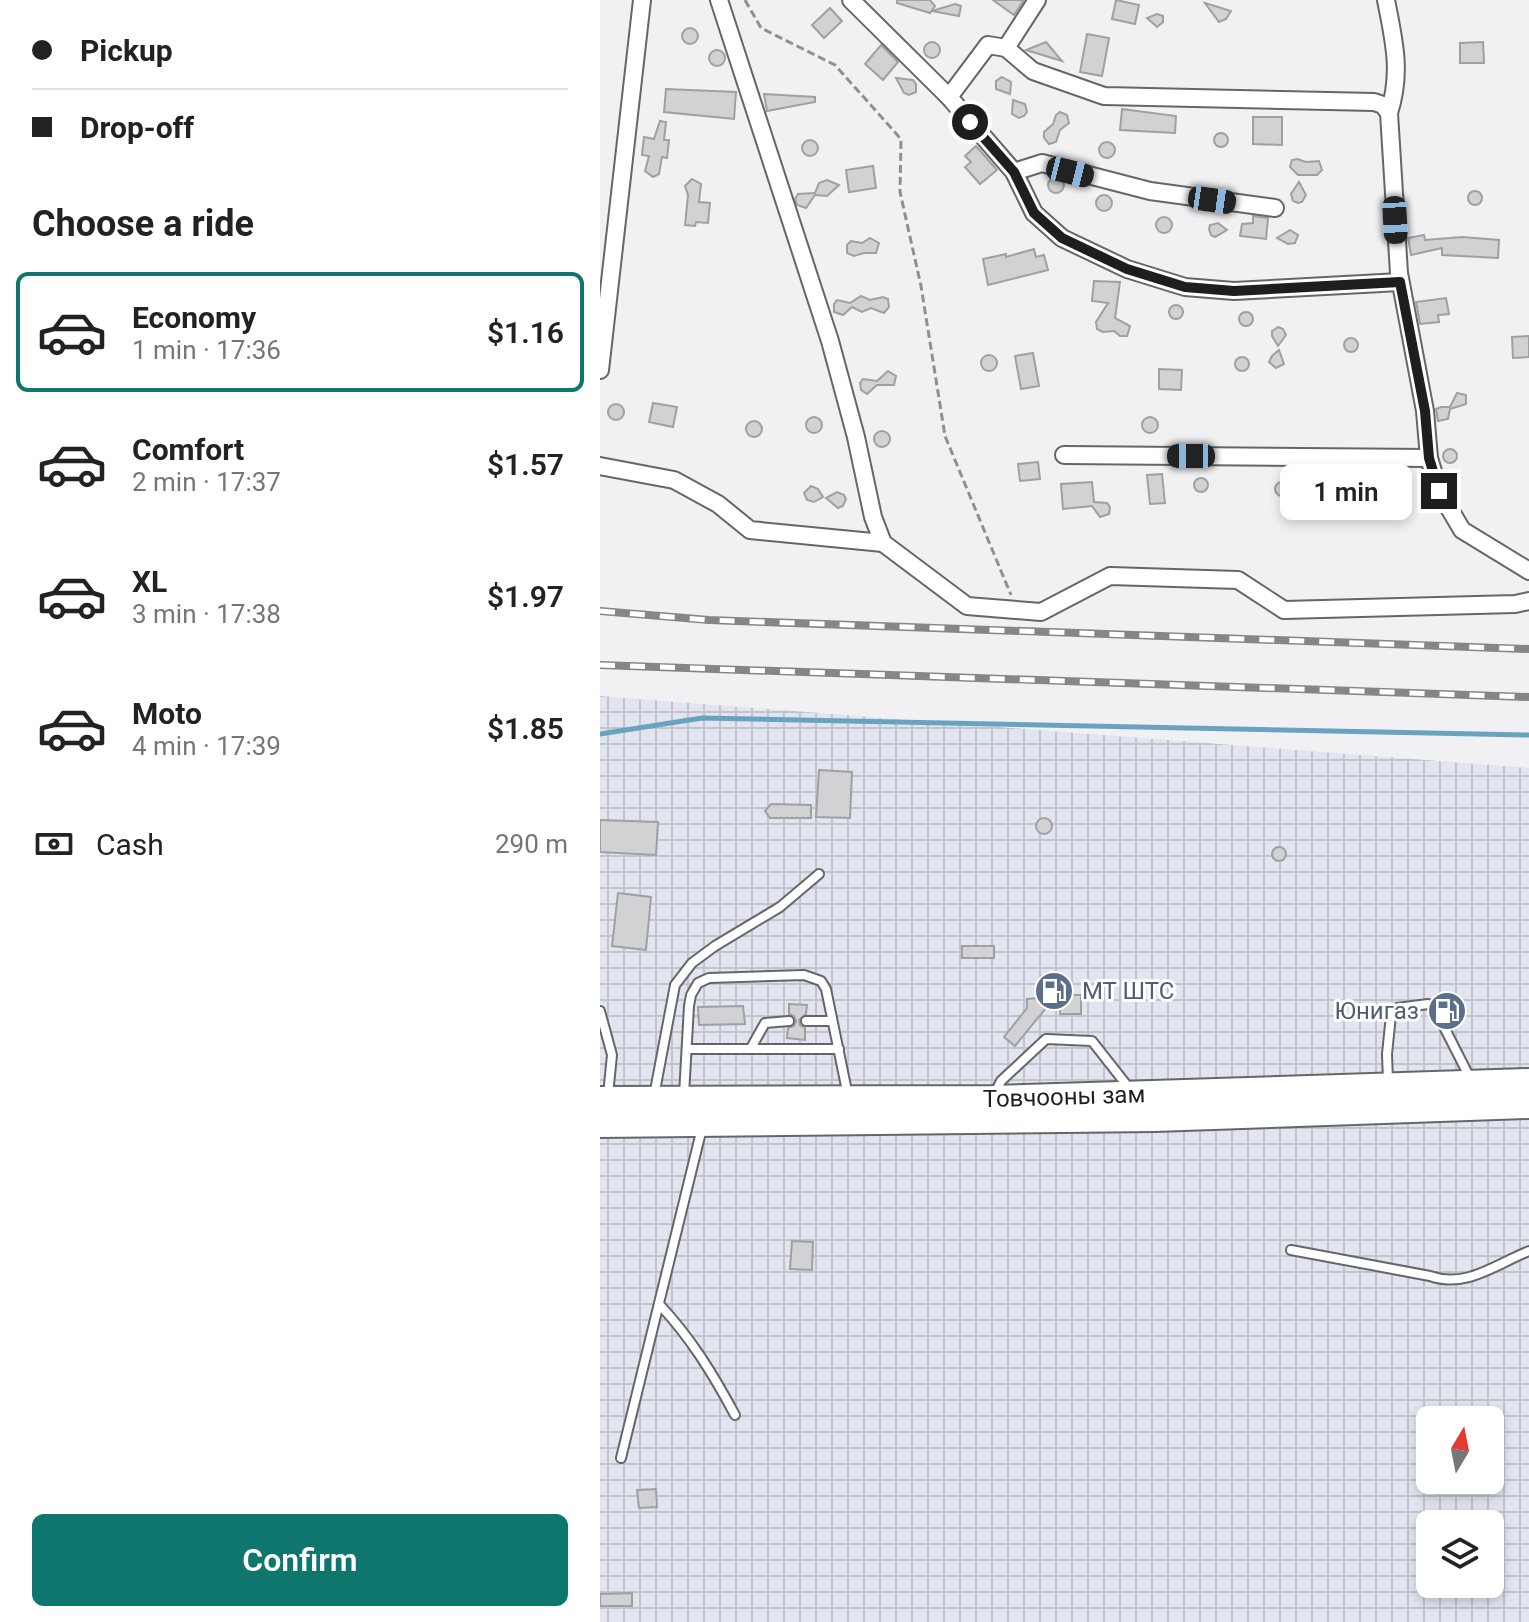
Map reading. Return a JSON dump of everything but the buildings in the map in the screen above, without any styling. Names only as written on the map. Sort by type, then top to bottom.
[{"type":"highway","name":"Товчооны зам","points":[[602,1108],[653,1101],[1136,1097],[1529,1082]]},
{"type":"highway","name":"Товчооны зам","points":[[602,1108],[703,1123],[1140,1119],[1529,1105]]},
{"type":"street","points":[[600,370],[642,0]]},
{"type":"street","points":[[719,0],[830,341],[856,437],[873,517],[883,543]]},
{"type":"street","points":[[851,0],[949,97],[1014,172],[1034,213],[1062,238],[1127,269],[1185,287],[1234,291],[1400,282]]},
{"type":"street","points":[[1006,48],[1037,0]]},
{"type":"street","points":[[1386,0],[1397,57],[1396,91],[1389,113],[1400,282],[1425,411],[1429,458],[1439,491],[1462,530],[1529,571]]},
{"type":"street","points":[[949,97],[988,45],[1006,48],[1033,71],[1104,96],[1374,102],[1383,105],[1389,113]]},
{"type":"street","points":[[1014,172],[1042,163],[1150,191],[1275,208]]},
{"type":"street","points":[[1064,455],[1429,458]]},
{"type":"street","points":[[600,466],[674,480],[718,504],[750,530],[883,543],[967,606],[1041,612],[1110,576],[1238,580],[1284,610],[1515,604],[1529,601]]},
{"type":"lane","points":[[653,1101],[675,985],[692,963],[780,907],[819,874]]},
{"type":"lane","points":[[684,1101],[691,995],[698,983],[709,978],[812,976],[821,981],[826,989],[848,1101]]},
{"type":"lane","points":[[1389,1085],[1387,1054],[1391,1015],[1397,1008],[1428,1004],[1440,1019],[1472,1083]]},
{"type":"lane","points":[[600,1011],[612,1055],[602,1108]]},
{"type":"lane","points":[[751,1048],[765,1023],[789,1021]]},
{"type":"lane","points":[[806,1021],[832,1021]]},
{"type":"lane","points":[[992,1099],[1001,1081],[1046,1039],[1092,1041],[1136,1097]]},
{"type":"lane","points":[[687,1049],[839,1049]]},
{"type":"lane","points":[[621,1458],[703,1123]]},
{"type":"lane","points":[[1291,1250],[1430,1276],[1446,1282],[1466,1281],[1529,1251]]},
{"type":"lane","points":[[659,1304],[703,1357],[735,1415]]},
{"type":"path","points":[[745,0],[761,28],[835,65],[901,139],[900,192],[921,286],[945,436],[1017,610]]},
{"type":"shaded area","points":[[600,696],[1529,768],[1529,1622],[600,1622]]},
{"type":"waterway","points":[[600,734],[702,718],[1529,735]]},
{"type":"railway","points":[[600,611],[709,620],[1529,649]]},
{"type":"railway","points":[[600,665],[1529,697]]},
{"type":"place","name":"MT ШТС","points":[[1054,991]]},
{"type":"place","name":"Юнигаз","points":[[1447,1011]]},
{"type":"route","points":[[970,122],[1014,172],[1034,213],[1062,238],[1127,269],[1185,287],[1234,291],[1400,282],[1425,411],[1429,458],[1439,491]]}]
